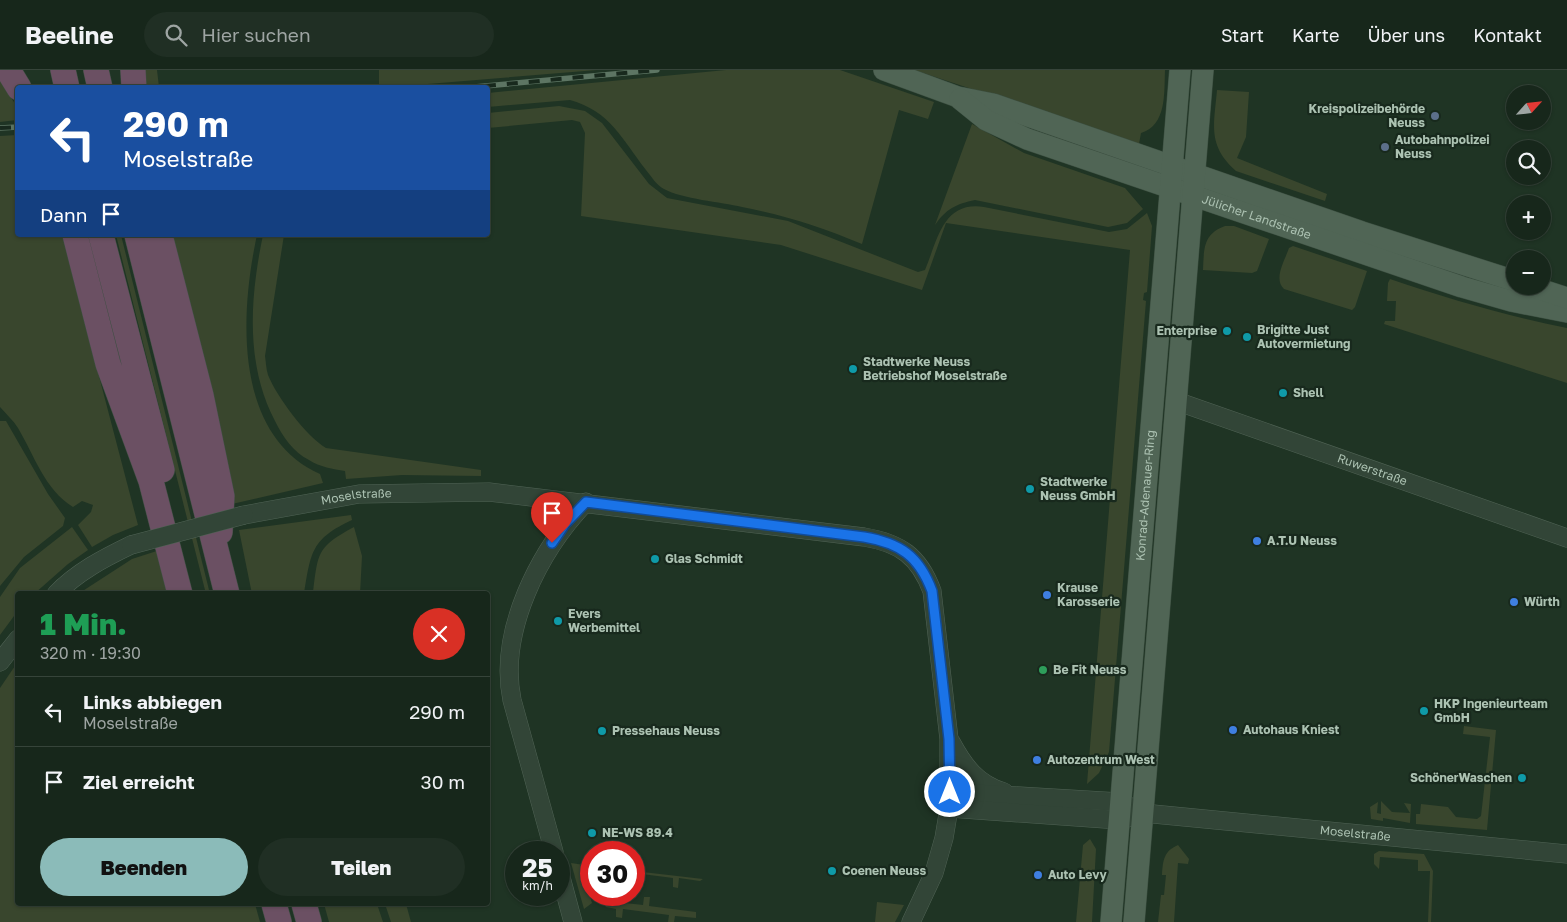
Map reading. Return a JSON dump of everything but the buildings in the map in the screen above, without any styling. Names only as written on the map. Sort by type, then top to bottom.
[{"type":"highway","points":[[8,70],[17,85]]},
{"type":"highway","points":[[63,70],[66,85]]},
{"type":"highway","points":[[96,70],[99,85]]},
{"type":"highway","points":[[109,70],[112,85]]},
{"type":"highway","points":[[133,70],[134,85]]},
{"type":"highway","points":[[76,237],[108,364],[148,474],[179,591]]},
{"type":"highway","points":[[96,237],[111,277]]},
{"type":"highway","points":[[101,237],[193,591]]},
{"type":"highway","points":[[138,237],[225,591]]},
{"type":"highway","points":[[149,237],[159,275],[160,326]]},
{"type":"highway","points":[[161,237],[201,395],[222,496],[218,562]]},
{"type":"highway","points":[[275,906],[279,922]]},
{"type":"highway","points":[[305,906],[309,922]]},
{"type":"main road","name":"Jülicher Landstraße","points":[[884,70],[958,97],[993,104],[1372,235],[1506,279]]},
{"type":"main road","name":"Konrad-Adenauer-Ring","points":[[1111,922],[1180,70]]},
{"type":"main road","name":"Konrad-Adenauer-Ring","points":[[1134,922],[1192,196],[1204,70]]},
{"type":"main road","name":"Jülicher Landstraße","points":[[958,97],[986,120],[1027,139],[1462,287],[1511,301],[1567,312]]},
{"type":"main road","points":[[1551,293],[1567,298]]},
{"type":"street","name":"Ruwerstraße","points":[[1176,401],[1567,538]]},
{"type":"street","name":"Moselstraße","points":[[59,591],[79,574],[103,558],[131,545],[244,515],[342,496],[377,493],[489,492],[586,502],[864,537],[888,542],[899,547],[920,566],[932,591],[949,739],[950,800],[938,859],[911,922]]},
{"type":"street","points":[[551,841],[512,700],[508,661],[516,621],[552,543],[565,524],[586,502]]},
{"type":"street","points":[[0,662],[15,643]]},
{"type":"street","name":"Moselstraße","points":[[949,739],[960,759],[977,779],[987,786],[1014,794],[1120,811]]},
{"type":"street","name":"Moselstraße","points":[[950,800],[1014,794]]},
{"type":"street","name":"Moselstraße","points":[[950,800],[1120,811],[1566,852]]},
{"type":"street","points":[[569,906],[573,922]]},
{"type":"green space","points":[[143,70],[157,70],[159,85],[144,85]]},
{"type":"green space","points":[[379,70],[597,70],[415,85],[379,85]]},
{"type":"green space","points":[[726,70],[840,70],[934,102],[928,119],[899,110],[862,244],[788,218],[758,210],[691,198],[664,189],[654,181],[614,128],[595,111],[584,105],[570,100],[490,107],[490,93]]},
{"type":"green space","points":[[914,70],[1165,70],[1164,98],[1160,116],[1156,123],[1141,133],[1139,144]]},
{"type":"green space","points":[[0,80],[15,104],[15,120],[0,122]]},
{"type":"green space","points":[[1217,90],[1249,92],[1246,137],[1237,158],[1327,194],[1325,201],[1236,171],[1220,152],[1216,143],[1214,124]]},
{"type":"green space","points":[[559,106],[585,111],[602,123],[649,184],[667,198],[788,221],[918,272],[925,270],[939,235],[944,225],[951,216],[959,210],[970,207],[984,207],[1109,232],[1127,229],[1147,213],[1152,226],[1147,292],[1144,293],[1143,300],[1146,301],[1109,752],[1099,773],[1087,784],[1130,250],[946,223],[922,290],[781,245],[581,216],[585,133],[580,122],[572,120],[490,128],[490,113]]},
{"type":"green space","points":[[972,124],[1024,153],[1125,188],[1143,209],[1127,223],[1108,227],[975,200],[952,208],[935,225]]},
{"type":"green space","points":[[15,135],[15,237],[63,237],[138,525],[113,535],[92,547],[78,525],[91,512],[93,505],[82,501],[73,507],[63,500],[41,471],[18,428],[0,407],[0,136]]},
{"type":"green space","points":[[1225,226],[1234,226],[1269,239],[1257,271],[1252,273],[1203,270],[1206,243],[1212,233]]},
{"type":"green space","points":[[117,237],[121,237],[209,591],[205,591]]},
{"type":"green space","points":[[170,237],[257,237],[247,300],[247,335],[250,369],[257,402],[271,431],[292,456],[320,474],[323,483],[232,504]]},
{"type":"green space","points":[[263,237],[284,237],[265,356],[268,375],[272,384],[293,415],[310,435],[326,448],[481,470],[481,476],[402,475],[346,479],[345,471],[318,464],[303,457],[293,448],[278,427],[265,399],[259,377],[253,330],[253,306]]},
{"type":"green space","points":[[1293,246],[1367,271],[1355,307],[1352,310],[1284,289],[1281,285],[1280,275],[1289,248]]},
{"type":"green space","points":[[1390,279],[1478,307],[1567,328],[1567,383],[1384,324],[1385,321],[1395,321],[1396,301],[1387,301]]},
{"type":"green space","points":[[0,421],[6,421],[48,494],[65,518],[63,526],[24,557],[0,586]]},
{"type":"green space","points":[[351,515],[352,520],[328,534],[315,548],[311,557],[305,591],[251,591],[239,530]]},
{"type":"green space","points":[[72,527],[88,550],[68,564],[37,591],[15,591],[15,615],[0,635],[0,597],[20,568]]},
{"type":"green space","points":[[354,527],[362,556],[360,591],[313,591],[316,569],[322,552],[326,546]]},
{"type":"green space","points":[[163,549],[174,591],[83,591],[132,559]]},
{"type":"green space","points":[[15,666],[15,906],[256,906],[260,922],[0,922],[0,688]]},
{"type":"green space","points":[[1464,726],[1496,730],[1487,830],[1416,824],[1416,814],[1420,814],[1421,804],[1448,807],[1456,817],[1477,819],[1481,816],[1490,737],[1463,734]]},
{"type":"green space","points":[[1381,801],[1392,812],[1410,813],[1404,803],[1411,804],[1410,823],[1383,818],[1383,821],[1371,819],[1370,807],[1378,802],[1377,813],[1381,814]]},
{"type":"green space","points":[[1090,839],[1096,849],[1092,922],[1076,922],[1083,845]]},
{"type":"green space","points":[[1178,845],[1189,859],[1188,864],[1178,863],[1174,922],[1158,922],[1161,895],[1164,895],[1166,875],[1162,875],[1164,860],[1167,853]]},
{"type":"green space","points":[[1379,851],[1424,854],[1433,871],[1431,922],[1428,922],[1430,871],[1418,871],[1418,860],[1380,857],[1379,869],[1374,864],[1374,854]]},
{"type":"green space","points":[[571,863],[580,864],[580,895]]},
{"type":"green space","points":[[645,872],[703,879],[700,881],[679,878],[678,888],[673,887],[673,878],[645,874]]},
{"type":"green space","points":[[645,897],[650,897],[649,906],[696,912],[696,918],[675,916],[674,922],[668,922],[669,915],[623,909],[622,918],[616,917],[616,909],[606,907],[645,906]]},
{"type":"green space","points":[[877,902],[904,905],[895,922],[875,922]]},
{"type":"green space","points":[[325,906],[378,906],[383,922],[329,922]]},
{"type":"green space","points":[[386,906],[407,906],[411,922],[391,922]]},
{"type":"railway","points":[[490,85],[657,70]]},
{"type":"railway","points":[[0,128],[15,127]]},
{"type":"place","name":"Kreispolizeibehörde Neuss","points":[[1435,116]]},
{"type":"place","name":"Autobahnpolizei Neuss","points":[[1385,147]]},
{"type":"place","name":"Enterprise","points":[[1227,331]]},
{"type":"place","name":"Brigitte Just Autovermietung","points":[[1247,337]]},
{"type":"place","name":"Stadtwerke Neuss Betriebshof Moselstraße","points":[[853,369]]},
{"type":"place","name":"Shell","points":[[1283,393]]},
{"type":"place","name":"Stadtwerke Neuss GmbH","points":[[1030,489]]},
{"type":"place","name":"A.T.U Neuss","points":[[1257,541]]},
{"type":"place","name":"Glas Schmidt","points":[[655,559]]},
{"type":"place","name":"Krause Karosserie","points":[[1047,595]]},
{"type":"place","name":"Würth","points":[[1514,602]]},
{"type":"place","name":"Evers Werbemittel","points":[[558,621]]},
{"type":"place","name":"Be Fit Neuss","points":[[1043,670]]},
{"type":"place","name":"HKP Ingenieurteam GmbH","points":[[1424,711]]},
{"type":"place","name":"Autohaus Kniest","points":[[1233,730]]},
{"type":"place","name":"Pressehaus Neuss","points":[[602,731]]},
{"type":"place","name":"Autozentrum West","points":[[1037,760]]},
{"type":"place","name":"SchönerWaschen","points":[[1522,778]]},
{"type":"place","name":"NE-WS 89.4","points":[[592,833]]},
{"type":"place","name":"Coenen Neuss","points":[[832,871]]},
{"type":"place","name":"Auto Levy","points":[[1038,875]]},
{"type":"route","points":[[552,543],[565,524],[586,502],[864,537],[888,542],[899,547],[917,561],[923,570],[932,591],[935,605],[949,739],[950,792]]}]
